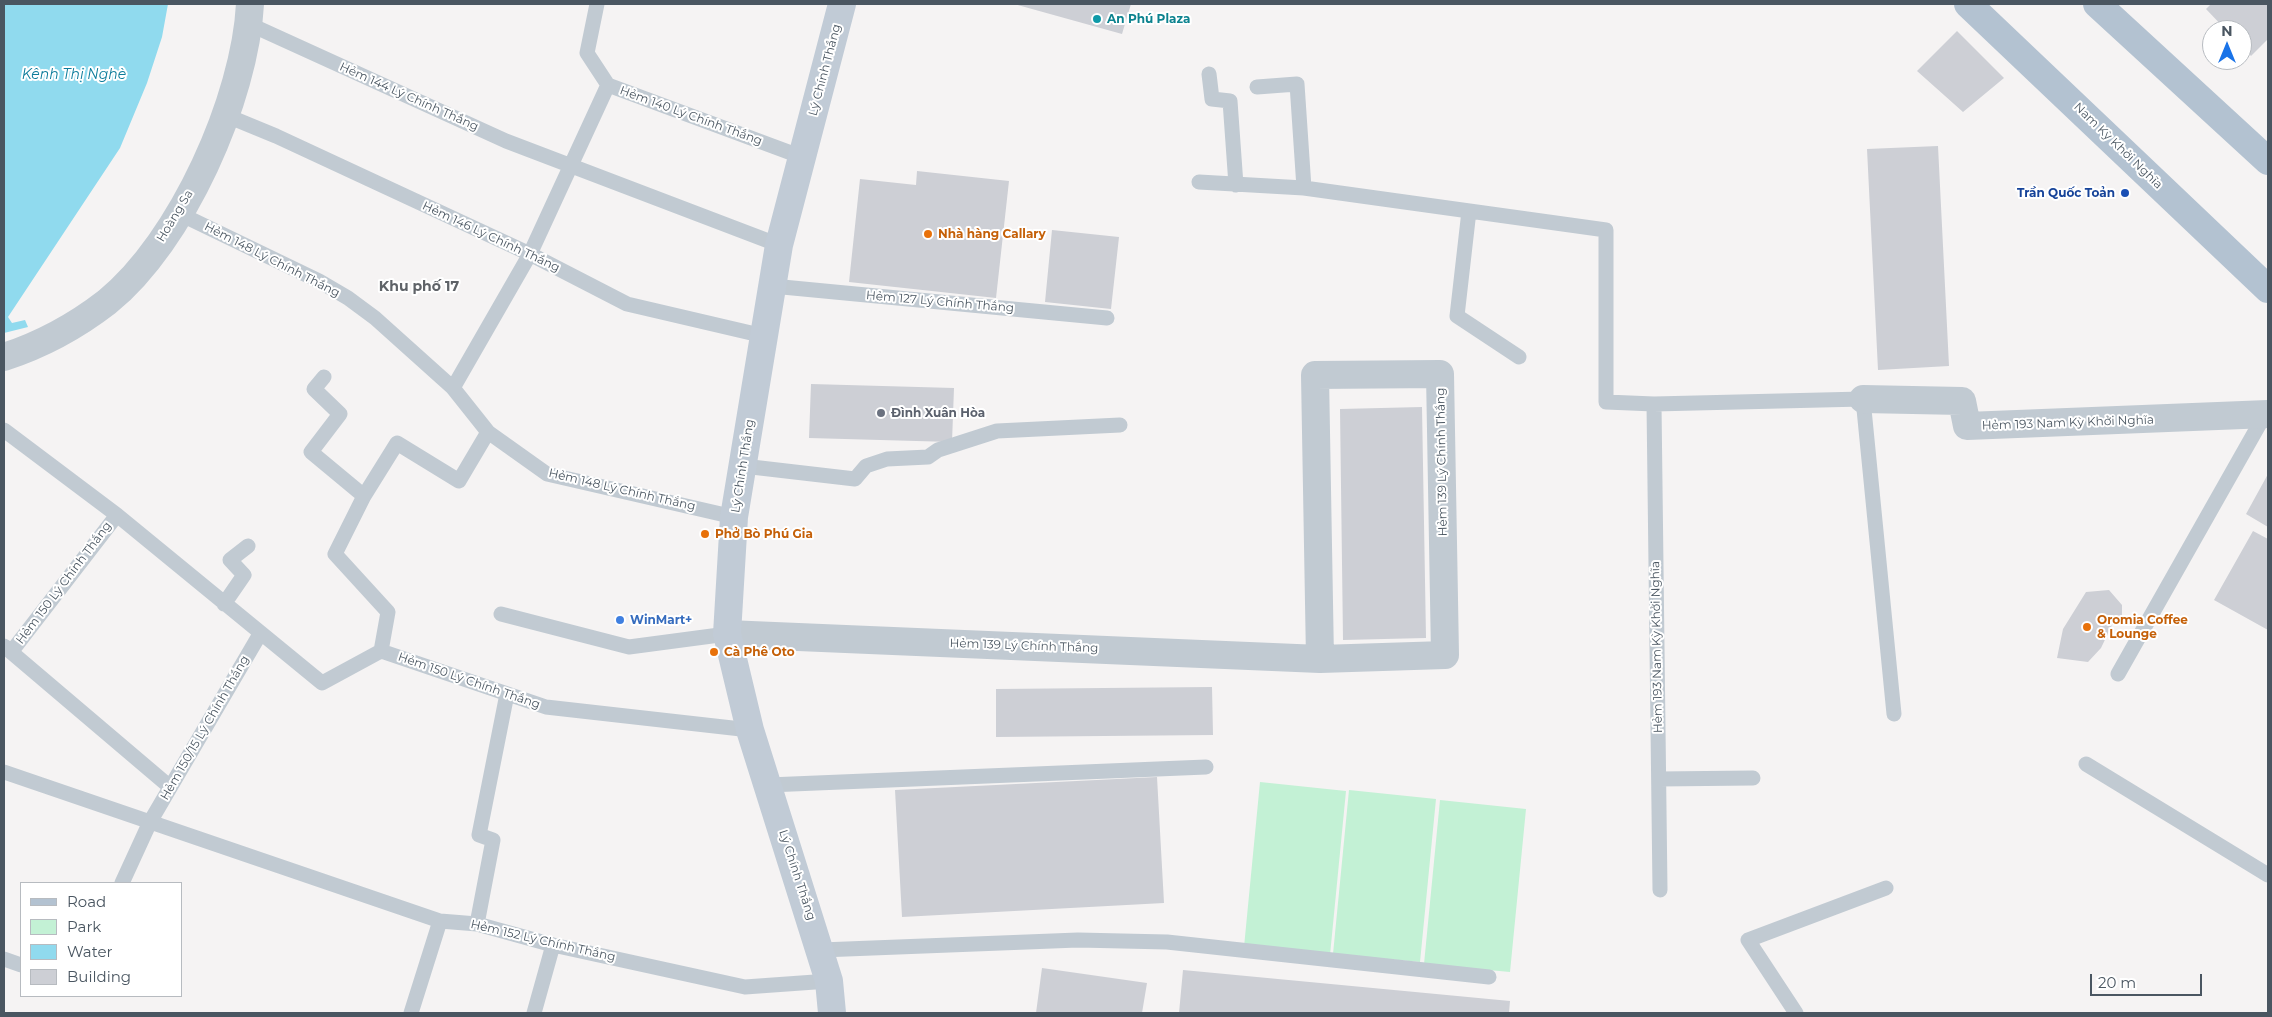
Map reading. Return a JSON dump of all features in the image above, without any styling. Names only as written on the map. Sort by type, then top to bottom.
[{"type":"main road","name":"Lý Chính Thắng","points":[[832,1013],[829,981],[821,950],[750,730],[728,634],[734,517],[779,245],[842,4]]},
{"type":"main road","name":"Nam Kỳ Khởi Nghĩa","points":[[1968,4],[2268,289]]},
{"type":"main road","points":[[2097,4],[2268,161]]},
{"type":"street","name":"Hoàng Sa","points":[[4,357],[47,340],[107,301],[134,276],[158,245],[196,182],[225,115],[243,57],[249,14]]},
{"type":"street","name":"Hẻm 139 Lý Chính Thắng","points":[[728,634],[1320,659],[1445,656],[1440,374],[1315,375],[1320,659]]},
{"type":"street","name":"Hẻm 193 Nam Kỳ Khởi Nghĩa","points":[[1863,399],[1962,401],[1967,426],[2266,415]]},
{"type":"lane","name":"Hẻm 140 Lý Chính Thắng","points":[[597,4],[587,53],[608,85],[802,157]]},
{"type":"lane","name":"Hẻm 144 Lý Chính Thắng","points":[[249,14],[477,128],[571,167],[779,245]]},
{"type":"lane","points":[[1209,74],[1212,99],[1230,101],[1236,185]]},
{"type":"lane","points":[[1257,87],[1297,84],[1304,188]]},
{"type":"lane","points":[[453,388],[530,254],[608,85]]},
{"type":"lane","name":"Hẻm 146 Lý Chính Thắng","points":[[225,115],[276,136],[530,254],[627,304],[764,336]]},
{"type":"lane","name":"Hẻm 193 Nam Kỳ Khởi Nghĩa","points":[[1199,182],[1304,188],[1606,230],[1606,402],[1654,404],[1863,399]]},
{"type":"lane","points":[[1469,211],[1457,316],[1519,357]]},
{"type":"lane","name":"Hẻm 148 Lý Chính Thắng","points":[[178,213],[319,281],[348,298],[382,324],[453,388],[488,432],[547,474],[734,517]]},
{"type":"lane","name":"Hẻm 127 Lý Chính Thắng","points":[[772,286],[1107,318]]},
{"type":"lane","points":[[324,378],[314,389],[340,414],[310,452],[364,496]]},
{"type":"lane","points":[[1863,399],[1894,714]]},
{"type":"lane","name":"Hẻm 193 Nam Kỳ Khởi Nghĩa","points":[[1654,404],[1660,890]]},
{"type":"lane","name":"Hẻm 193 Nam Kỳ Khởi Nghĩa","points":[[2118,674],[2266,415]]},
{"type":"lane","points":[[743,466],[855,479],[866,466],[888,459],[928,457],[938,450],[997,431],[1120,425]]},
{"type":"lane","name":"Hẻm 150 Lý Chính Thắng","points":[[4,430],[117,515],[322,683],[381,651],[546,707],[750,730]]},
{"type":"lane","points":[[381,651],[388,612],[335,554],[364,496],[397,443],[459,481],[488,432]]},
{"type":"lane","name":"Hẻm 150 Lý Chính Thắng","points":[[8,648],[117,515]]},
{"type":"lane","points":[[224,604],[244,576],[230,560],[248,546]]},
{"type":"lane","points":[[501,614],[629,647],[728,634]]},
{"type":"lane","name":"Hẻm 150/15 Lý Chính Thắng","points":[[150,822],[260,634]]},
{"type":"lane","points":[[8,648],[170,787]]},
{"type":"lane","points":[[477,924],[493,840],[479,835],[507,694]]},
{"type":"lane","points":[[2086,764],[2268,876]]},
{"type":"lane","points":[[768,785],[1206,767]]},
{"type":"lane","name":"Hẻm 152 Lý Chính Thắng","points":[[4,772],[440,921],[477,924],[553,945],[745,986],[829,981]]},
{"type":"lane","points":[[1659,778],[1753,778]]},
{"type":"lane","points":[[122,882],[150,822]]},
{"type":"lane","points":[[1796,1013],[1748,940],[1886,888]]},
{"type":"lane","points":[[411,1013],[440,921]]},
{"type":"lane","points":[[821,950],[1078,940],[1167,942],[1489,977]]},
{"type":"lane","points":[[534,1013],[553,945]]},
{"type":"lane","points":[[4,959],[20,965]]},
{"type":"green space","points":[[1260,782],[1346,791],[1330,955],[1244,947]]},
{"type":"green space","points":[[1349,790],[1436,799],[1420,962],[1333,954]]},
{"type":"green space","points":[[1440,800],[1526,809],[1510,972],[1424,964]]},
{"type":"water","name":"Kênh Thị Nghè","points":[[4,4],[168,4],[162,37],[147,83],[120,148],[8,317],[12,323],[25,320],[28,327],[4,333]]},
{"type":"building","name":"An Phú Plaza","points":[[1014,4],[1131,4],[1122,34]]},
{"type":"building","points":[[2211,4],[2268,4],[2268,39],[2252,55],[2252,20],[2216,20],[2206,9]]},
{"type":"building","points":[[1957,31],[2004,78],[1963,112],[1917,71]]},
{"type":"building","points":[[1938,146],[1949,366],[1878,370],[1867,149]]},
{"type":"building","name":"Nhà hàng Callary","points":[[917,171],[1009,181],[996,298],[849,282],[860,179],[916,185]]},
{"type":"building","points":[[1052,230],[1119,237],[1111,309],[1045,302]]},
{"type":"building","name":"Đình Xuân Hòa","points":[[811,384],[954,388],[952,442],[809,438]]},
{"type":"building","points":[[1422,407],[1426,638],[1343,640],[1340,409]]},
{"type":"building","points":[[2268,474],[2268,527],[2246,514]]},
{"type":"building","points":[[2253,531],[2268,539],[2268,630],[2214,600]]},
{"type":"building","name":"Oromia Coffee & Lounge","points":[[2109,590],[2122,605],[2122,615],[2112,625],[2101,648],[2088,662],[2057,658],[2063,629],[2086,592]]},
{"type":"building","points":[[1212,687],[1213,735],[996,737],[996,689]]},
{"type":"building","points":[[1157,777],[1164,903],[902,917],[895,790]]},
{"type":"building","points":[[1042,968],[1147,983],[1142,1013],[1036,1013]]},
{"type":"building","points":[[1183,970],[1510,1001],[1509,1013],[1179,1013]]},
{"type":"place","name":"An Phú Plaza","points":[[1097,19]]},
{"type":"place","name":"Trần Quốc Toản","points":[[2125,193]]},
{"type":"place","name":"Nhà hàng Callary","points":[[928,234]]},
{"type":"place","name":"Đình Xuân Hòa","points":[[881,413]]},
{"type":"place","name":"Phở Bò Phú Gia","points":[[705,534]]},
{"type":"place","name":"WinMart+","points":[[620,620]]},
{"type":"place","name":"Oromia Coffee & Lounge","points":[[2087,627]]},
{"type":"place","name":"Cà Phê Oto","points":[[714,652]]},
{"type":"district","name":"Khu phố 17","points":[[419,287]]}]
